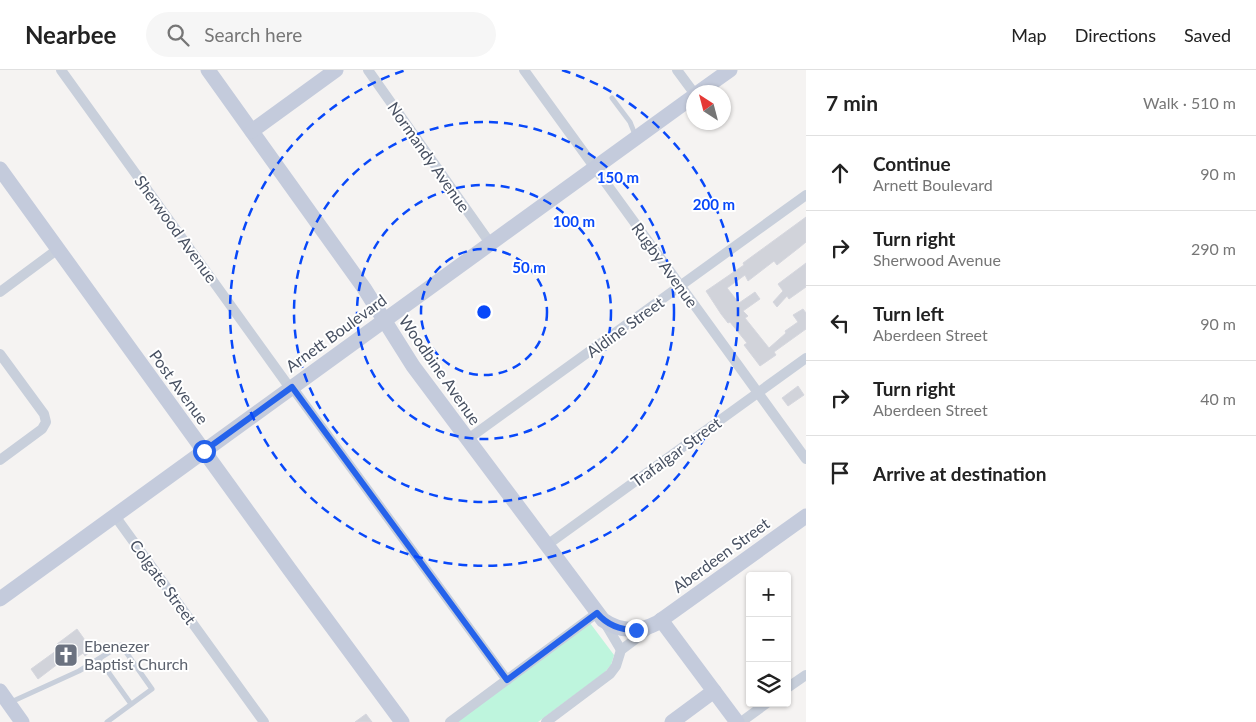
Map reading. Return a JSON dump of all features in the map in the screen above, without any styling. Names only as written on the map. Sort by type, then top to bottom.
[{"type":"street","name":"Sherwood Avenue","points":[[61,70],[291,388],[507,680]]},
{"type":"street","name":"Woodbine Avenue","points":[[208,70],[364,288],[413,366],[598,615]]},
{"type":"street","points":[[252,131],[336,70]]},
{"type":"street","name":"Normandy Avenue","points":[[368,70],[490,243]]},
{"type":"street","name":"Rugby Avenue","points":[[524,70],[806,460]]},
{"type":"street","points":[[677,70],[688,85]]},
{"type":"street","points":[[709,85],[730,70]]},
{"type":"street","name":"Arnett Boulevard","points":[[0,599],[686,100]]},
{"type":"street","name":"Post Avenue","points":[[0,169],[402,722]]},
{"type":"street","name":"Aldine Street","points":[[468,440],[806,196]]},
{"type":"street","points":[[0,292],[58,249]]},
{"type":"street","points":[[0,354],[44,414],[46,422],[42,429],[0,460]]},
{"type":"street","name":"Trafalgar Street","points":[[546,545],[806,358]]},
{"type":"street","name":"Colgate Street","points":[[115,516],[264,722]]},
{"type":"street","name":"Aberdeen Street","points":[[546,722],[610,674],[616,666],[621,650],[806,516]]},
{"type":"street","points":[[450,722],[598,615],[621,650]]},
{"type":"street","name":"Aberdeen Street","points":[[598,615],[612,625],[626,629],[642,629],[659,622]]},
{"type":"street","points":[[659,622],[739,722],[760,707]]},
{"type":"street","points":[[791,685],[806,675]]},
{"type":"street","points":[[672,722],[714,691]]},
{"type":"street","points":[[4,697],[22,722]]},
{"type":"lane","points":[[612,98],[630,122],[637,137]]},
{"type":"lane","points":[[4,697],[80,671],[121,645],[152,689],[106,722]]},
{"type":"lane","points":[[99,659],[132,704]]},
{"type":"green space","points":[[590,623],[614,655],[611,665],[604,673],[538,722],[457,722]]},
{"type":"building","points":[[806,217],[806,242],[777,265],[774,261],[748,281],[745,275],[727,288],[739,303],[755,292],[760,299],[743,311],[748,316],[745,318],[769,348],[786,333],[785,331],[798,322],[793,315],[803,309],[806,313],[806,329],[774,352],[776,355],[760,366],[744,345],[747,343],[730,322],[728,323],[706,291],[744,265],[743,263]]},
{"type":"building","points":[[806,263],[806,287],[789,299],[787,296],[777,307],[773,302],[783,291],[778,284]]},
{"type":"building","points":[[798,386],[804,395],[788,406],[782,398]]},
{"type":"building","name":"Ebenezer Baptist Church","points":[[77,629],[92,650],[85,656],[83,653],[67,665],[63,660],[38,679],[31,669],[60,648],[57,644]]},
{"type":"building","points":[[366,714],[372,722],[355,722]]},
{"type":"place","name":"Ebenezer Baptist Church","points":[[66,655]]},
{"type":"route","points":[[204,451],[292,387],[507,680],[597,613],[616,627],[636,630]]}]
